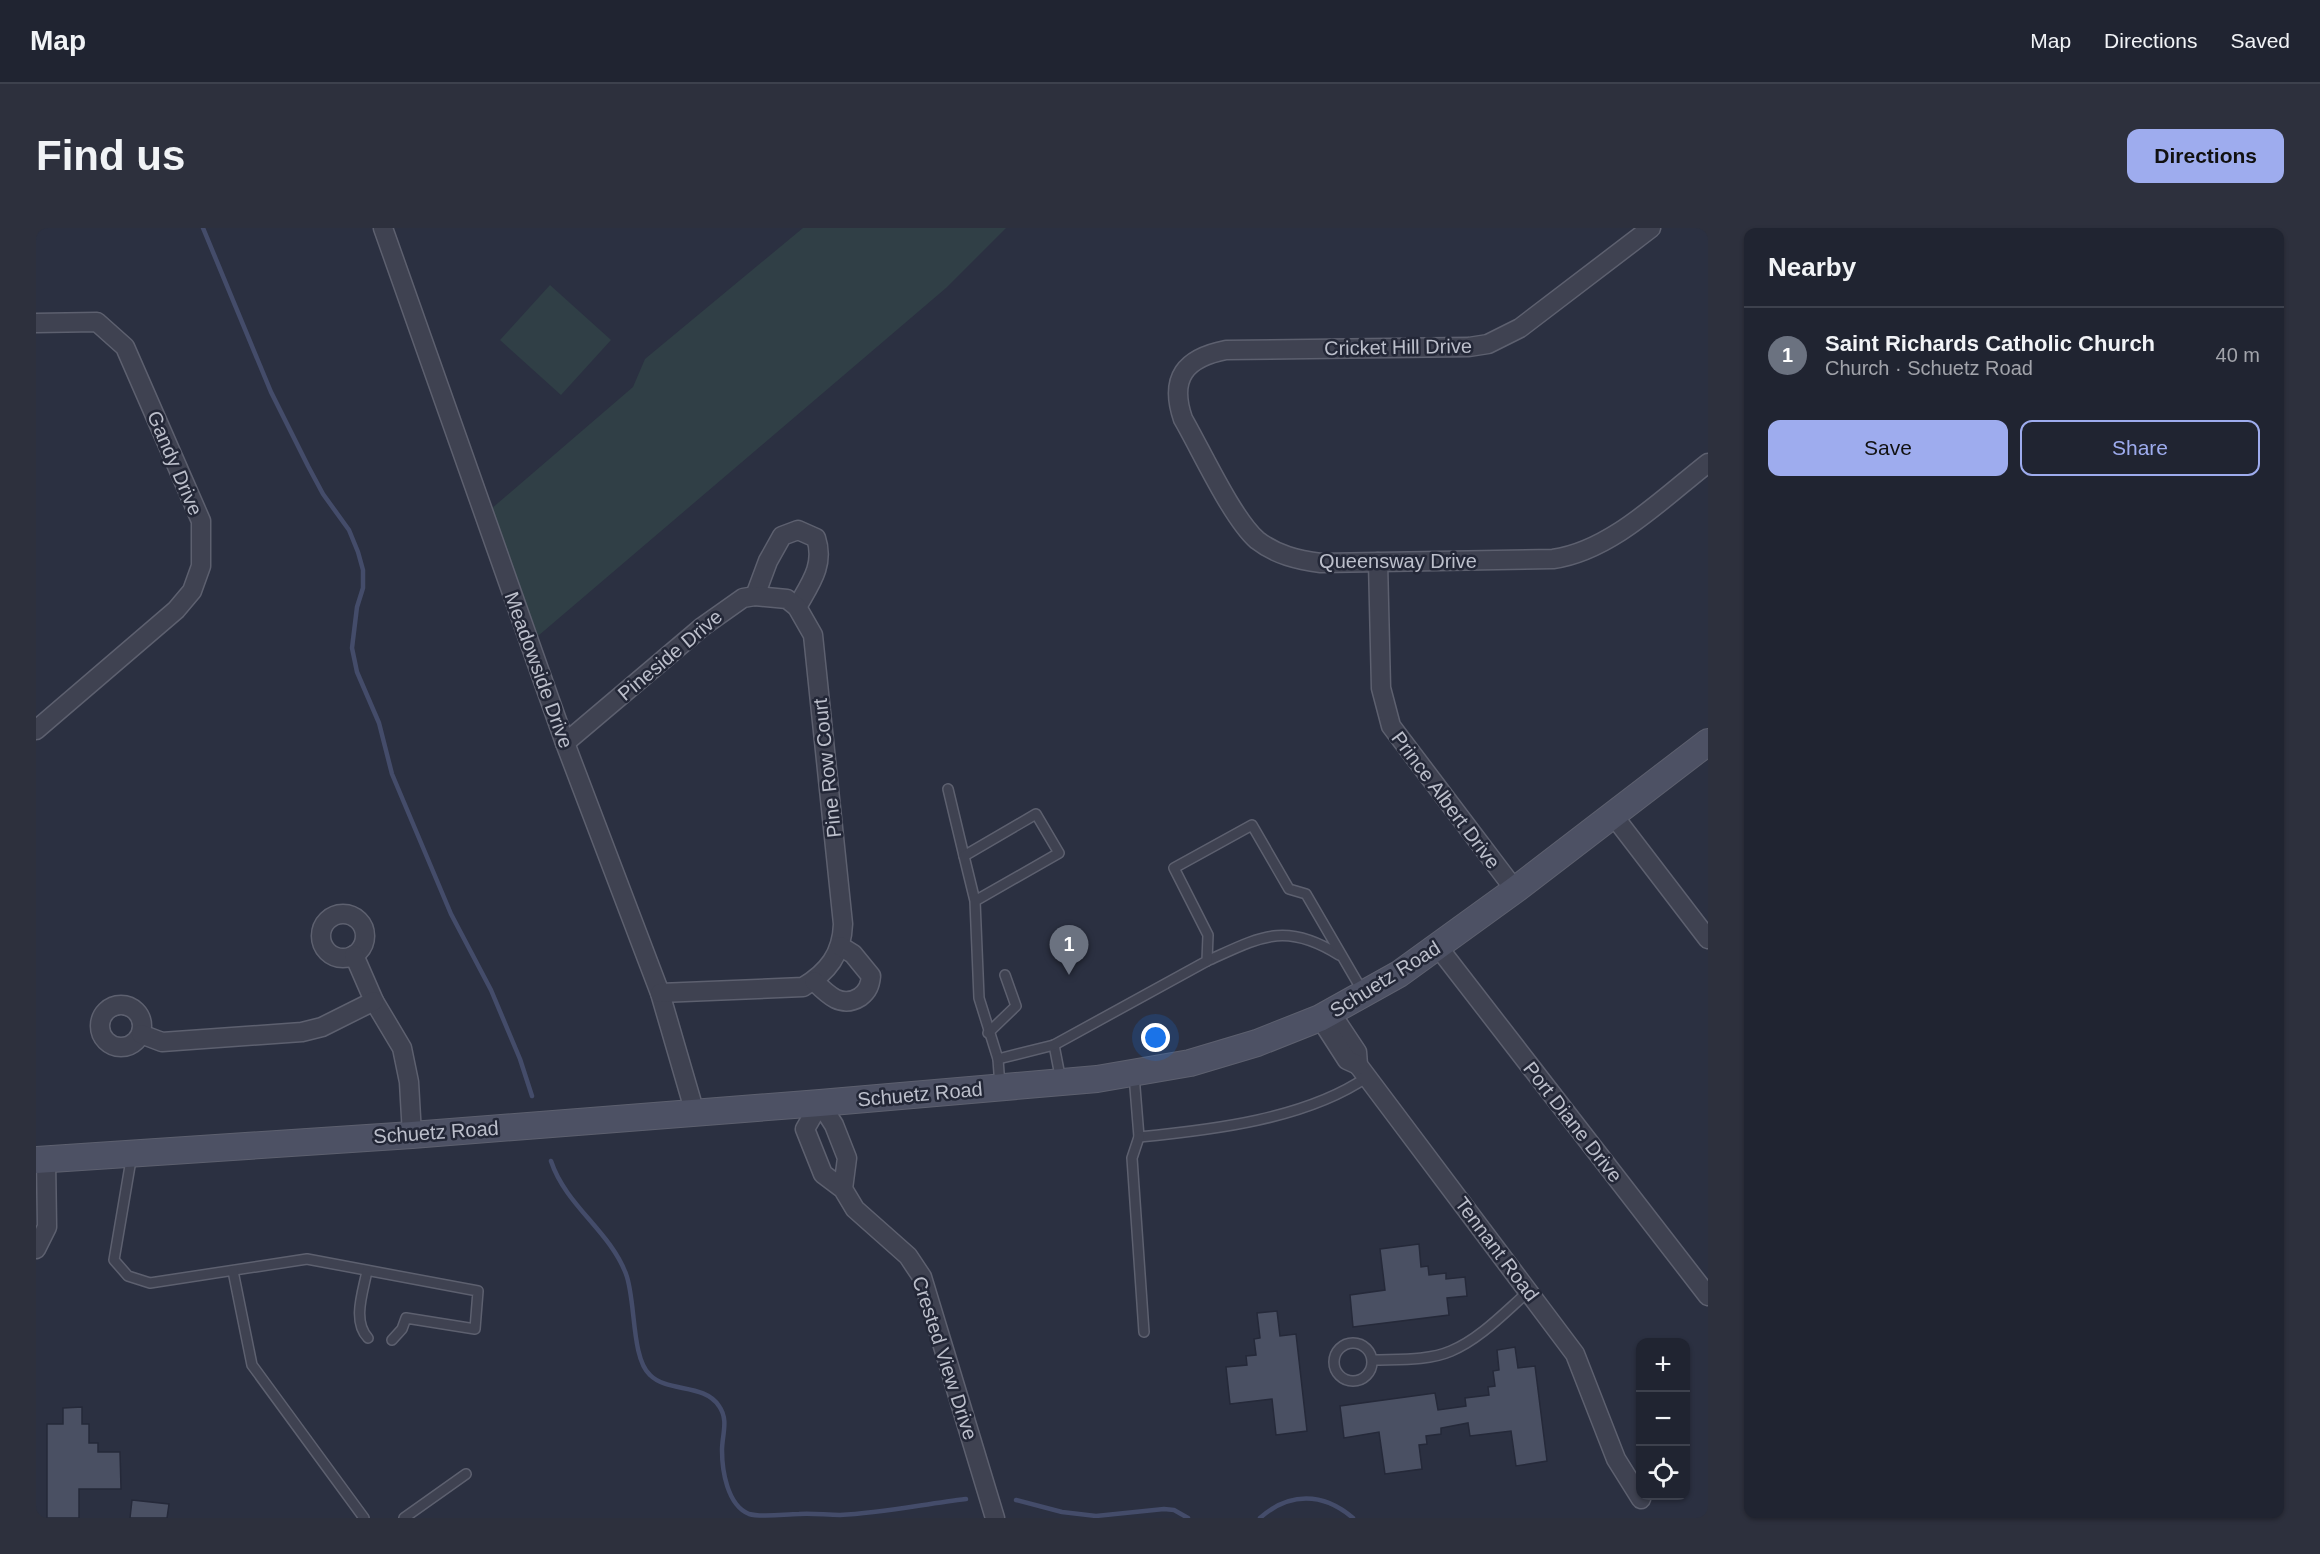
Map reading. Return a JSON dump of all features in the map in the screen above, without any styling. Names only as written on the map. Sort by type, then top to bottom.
[{"type":"main road","name":"Schuetz Road","points":[[41,1159],[412,1135],[820,1103],[1061,1082],[1134,1073],[1198,1060],[1257,1043],[1326,1016],[1365,995],[1438,948],[1708,742]]},
{"type":"street","name":"Meadowside Drive","points":[[383,228],[565,743],[660,993],[695,1113]]},
{"type":"street","name":"Cricket Hill Drive","points":[[1185,370],[1201,357],[1226,350],[1457,347],[1488,344],[1520,328],[1651,228]]},
{"type":"street","name":"Gandy Drive","points":[[36,323],[97,322],[125,347],[201,521],[201,566],[192,591],[176,610],[36,730]]},
{"type":"street","name":"Queensway Drive","points":[[1185,370],[1176,387],[1177,403],[1183,419],[1243,524],[1257,540],[1274,551],[1305,561],[1553,559],[1572,556],[1606,541],[1708,463]]},
{"type":"street","points":[[755,596],[768,561],[782,536],[798,530],[816,538],[821,553],[814,576],[792,603]]},
{"type":"street","name":"Prince Albert Drive","points":[[1378,562],[1381,688],[1391,726],[1515,890]]},
{"type":"street","name":"Pineside Drive","points":[[565,743],[732,603],[755,596],[792,603]]},
{"type":"street","name":"Pine Row Court","points":[[792,603],[813,635],[843,924],[840,946],[833,963],[814,981]]},
{"type":"street","points":[[1613,815],[1708,939]]},
{"type":"street","points":[[660,993],[803,987],[814,981],[828,995],[842,1002],[851,1002],[864,994],[870,986],[871,976],[864,965],[840,946]]},
{"type":"street","name":"Port Diane Drive","points":[[1438,948],[1708,1296]]},
{"type":"street","points":[[354,955],[374,1001],[402,1048],[409,1082],[412,1135]]},
{"type":"street","points":[[141,1034],[162,1042],[302,1032],[322,1027],[374,1001]]},
{"type":"street","name":"Tennant Road","points":[[1326,1016],[1347,1060],[1362,1071],[1575,1354],[1616,1459],[1636,1491]]},
{"type":"street","points":[[820,1103],[834,1125],[847,1158],[843,1189]]},
{"type":"street","name":"Crested View Drive","points":[[820,1103],[805,1129],[823,1174],[843,1189],[855,1209],[908,1256],[922,1277],[995,1518]]},
{"type":"street","points":[[36,1248],[47,1227],[41,1159]]},
{"type":"lane","points":[[948,789],[975,902],[979,998],[988,1034],[998,1059],[1000,1087]]},
{"type":"lane","points":[[964,856],[1036,814],[1059,853],[975,902]]},
{"type":"lane","points":[[1207,961],[1208,935],[1174,868],[1252,825],[1289,889],[1306,894],[1365,995]]},
{"type":"lane","points":[[998,1059],[1054,1045],[1207,961],[1269,935],[1296,935],[1320,942],[1342,956]]},
{"type":"lane","points":[[988,1034],[1016,1006],[1005,975]]},
{"type":"lane","points":[[1054,1045],[1061,1082]]},
{"type":"lane","points":[[1139,1137],[1209,1131],[1268,1118],[1349,1090],[1362,1071]]},
{"type":"lane","points":[[1134,1073],[1139,1137],[1132,1158],[1144,1332]]},
{"type":"lane","points":[[133,1152],[114,1260],[128,1276],[150,1283],[307,1259],[478,1291],[475,1329],[406,1318],[402,1329],[392,1340]]},
{"type":"lane","points":[[233,1271],[252,1365],[364,1518]]},
{"type":"lane","points":[[367,1271],[359,1322],[361,1330],[368,1338]]},
{"type":"lane","points":[[1373,1360],[1428,1356],[1450,1351],[1471,1339],[1528,1292]]},
{"type":"lane","points":[[1356,1343],[1367,1348],[1373,1360],[1366,1377],[1354,1381],[1342,1378],[1334,1362],[1338,1350],[1343,1346],[1356,1343]]},
{"type":"lane","points":[[404,1518],[466,1474]]},
{"type":"shaded area","points":[[803,228],[1006,228],[946,288],[538,636],[491,509],[633,387],[645,359]]},
{"type":"shaded area","points":[[550,285],[611,340],[561,395],[500,340]]},
{"type":"building","points":[[1419,1244],[1421,1267],[1428,1266],[1429,1275],[1446,1273],[1446,1279],[1465,1277],[1467,1296],[1447,1298],[1449,1315],[1353,1327],[1350,1295],[1385,1290],[1380,1249]]},
{"type":"building","points":[[1277,1311],[1280,1336],[1296,1334],[1307,1431],[1276,1435],[1272,1399],[1230,1404],[1226,1367],[1247,1365],[1246,1356],[1256,1355],[1254,1339],[1260,1338],[1257,1313]]},
{"type":"building","points":[[1515,1347],[1518,1368],[1535,1366],[1547,1461],[1516,1466],[1511,1431],[1470,1436],[1468,1423],[1441,1428],[1441,1434],[1426,1436],[1427,1444],[1419,1445],[1422,1469],[1385,1474],[1379,1432],[1344,1438],[1340,1406],[1435,1393],[1438,1410],[1466,1406],[1465,1398],[1489,1395],[1488,1387],[1495,1386],[1493,1371],[1499,1370],[1497,1350]]},
{"type":"building","points":[[82,1407],[82,1424],[89,1424],[89,1443],[98,1443],[98,1452],[120,1452],[121,1489],[79,1489],[79,1518],[47,1518],[47,1424],[63,1424],[63,1408]]},
{"type":"building","points":[[132,1500],[169,1504],[167,1518],[130,1518]]},
{"type":"waterway","points":[[203,228],[271,392],[323,494],[349,530],[358,552],[363,570],[363,588],[357,607],[352,648],[357,672],[379,723],[392,774],[451,914],[491,990],[520,1059],[532,1096]]},
{"type":"waterway","points":[[551,1161],[567,1192],[610,1245],[626,1274],[637,1342],[644,1367],[658,1381],[704,1394],[712,1399],[722,1411],[725,1477],[731,1495],[742,1509],[749,1514],[761,1516],[840,1515],[966,1499]]},
{"type":"waterway","points":[[1260,1518],[1283,1503],[1306,1498],[1330,1503],[1353,1518]]},
{"type":"waterway","points":[[1016,1500],[1062,1512],[1096,1516],[1164,1509],[1174,1510],[1188,1518]]},
{"type":"place","name":"Saint Richards Catholic Church","points":[[1069,975]]}]
